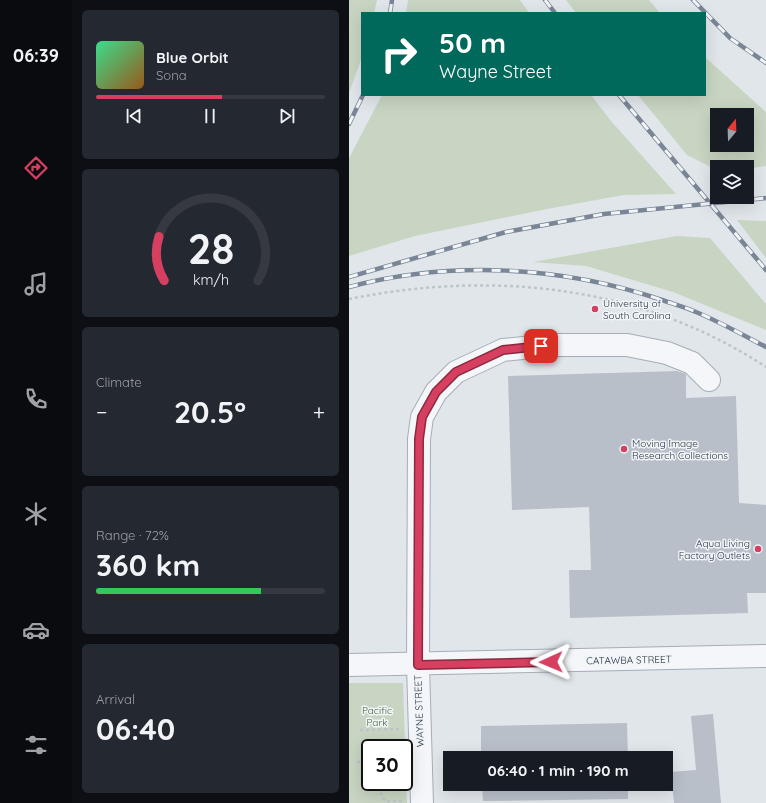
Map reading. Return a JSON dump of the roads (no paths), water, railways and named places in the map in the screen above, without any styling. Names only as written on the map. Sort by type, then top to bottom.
[{"type":"street","name":"WAYNE STREET","points":[[412,802],[418,665],[419,439],[422,417],[436,392],[456,372],[503,350],[553,345],[627,345],[667,353],[692,363],[709,380]]},
{"type":"street","name":"CATAWBA STREET","points":[[349,665],[418,665],[766,656]]},
{"type":"railway","points":[[390,12],[392,0]]},
{"type":"railway","points":[[545,0],[554,12]]},
{"type":"railway","points":[[693,0],[705,12]]},
{"type":"railway","points":[[706,13],[730,38],[766,63]]},
{"type":"railway","points":[[349,124],[363,96]]},
{"type":"railway","points":[[620,96],[766,270]]},
{"type":"railway","points":[[349,277],[506,232],[604,214],[766,198]]},
{"type":"railway","points":[[349,287],[388,278],[466,270],[546,274],[585,280],[662,300],[692,310],[766,347]]},
{"type":"place","name":"University of South Carolina","points":[[595,309]]},
{"type":"place","name":"Moving Image Research Collections","points":[[624,449]]},
{"type":"place","name":"Aqua Living Factory Outlets","points":[[758,549]]},
{"type":"park label","name":"Pacific Park","points":[[377,716]]}]
